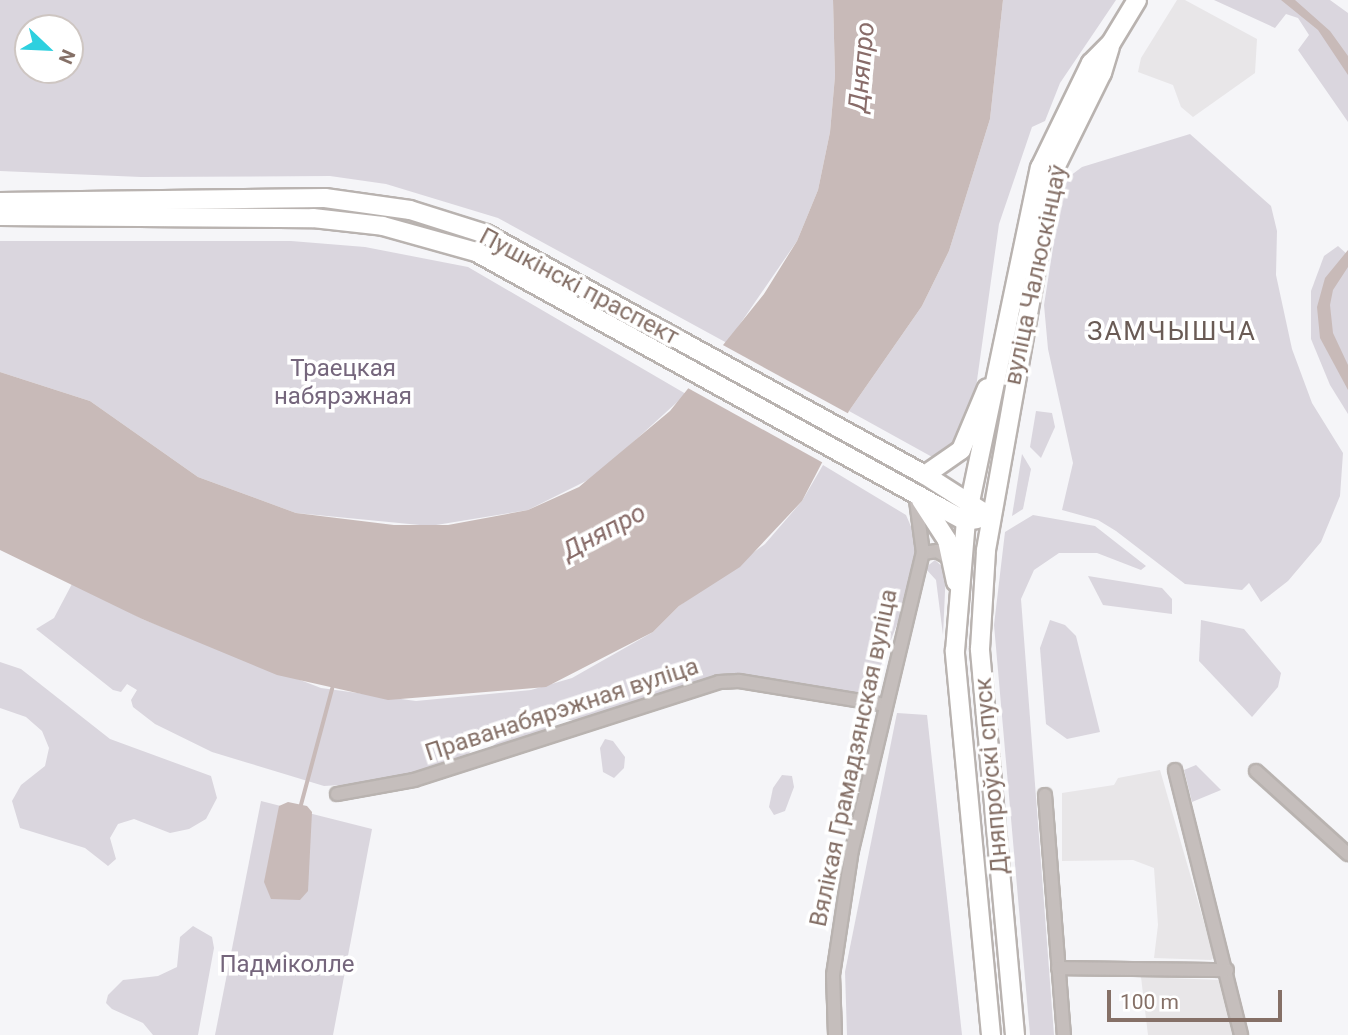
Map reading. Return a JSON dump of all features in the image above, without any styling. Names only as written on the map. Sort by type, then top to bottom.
[{"type":"main road","name":"вуліца Чалюскінцаў","points":[[966,522],[1040,168],[1091,63],[1111,43],[1137,0]]},
{"type":"main road","name":"вуліца Чалюскінцаў","points":[[991,517],[1053,172],[1102,73],[1111,43]]},
{"type":"main road","name":"Пушкінскі праспект","points":[[0,202],[347,199],[410,209],[486,234],[925,475],[991,517]]},
{"type":"main road","name":"Пушкінскі праспект","points":[[0,216],[313,218],[383,226],[476,252],[966,522]]},
{"type":"main road","points":[[925,475],[956,455],[968,438],[1011,311]]},
{"type":"main road","name":"Пушкінскі праспект","points":[[915,493],[939,525],[958,589]]},
{"type":"main road","points":[[966,522],[991,517]]},
{"type":"main road","name":"Дняпроўскі спуск","points":[[991,517],[981,649],[1015,1035]]},
{"type":"main road","name":"Дняпроўскі спуск","points":[[966,522],[958,589],[955,651],[991,1035]]},
{"type":"street","name":"Вялікая Грамадзянская вуліца","points":[[835,1035],[836,942],[885,705],[923,553],[915,493]]},
{"type":"street","points":[[923,553],[937,551],[949,558]]},
{"type":"street","name":"Праванабярэжная вуліца","points":[[337,794],[414,780],[719,682],[739,681],[885,705]]},
{"type":"street","points":[[1175,770],[1227,970],[1241,1035]]},
{"type":"street","points":[[1256,771],[1348,853]]},
{"type":"street","points":[[1045,795],[1064,1035]]},
{"type":"street","points":[[1058,968],[1227,970]]},
{"type":"shaded area","points":[[1177,0],[1185,0],[1257,39],[1255,73],[1193,117],[1181,107],[1173,85],[1138,72],[1141,58]]},
{"type":"shaded area","points":[[1160,770],[1214,957],[1211,960],[1154,958],[1158,925],[1154,868],[1133,860],[1062,861],[1062,793],[1114,785],[1118,778]]},
{"type":"shaded area","points":[[1141,977],[1221,980],[1233,1035],[1148,1035]]},
{"type":"green space","points":[[0,0],[833,0],[835,76],[830,132],[818,190],[797,241],[727,343],[498,218],[386,184],[330,176],[141,177],[0,171]]},
{"type":"green space","points":[[1003,0],[1116,0],[1060,83],[1045,121],[1032,127],[999,224],[970,430],[940,459],[849,411],[922,306],[949,251],[990,119]]},
{"type":"green space","points":[[1214,0],[1330,0],[1348,13],[1348,122],[1298,50],[1309,35],[1298,18],[1286,14],[1275,28]]},
{"type":"green space","points":[[1190,134],[1271,206],[1277,231],[1276,275],[1292,349],[1312,403],[1343,453],[1340,496],[1321,542],[1288,581],[1261,602],[1249,583],[1242,590],[1185,584],[1098,520],[1062,510],[1073,463],[1048,349],[1044,305],[1062,191],[1070,176],[1082,167]]},
{"type":"green space","name":"Траецкая набярэжная","points":[[0,241],[291,241],[365,247],[468,267],[686,394],[596,476],[528,510],[430,526],[296,513],[198,477],[90,401],[0,372]]},
{"type":"green space","points":[[1338,246],[1348,255],[1348,414],[1330,385],[1311,339],[1311,291],[1324,256]]},
{"type":"green space","points":[[1036,411],[1052,413],[1055,427],[1041,458],[1030,447]]},
{"type":"green space","points":[[1022,454],[1031,469],[1023,509],[1012,516]]},
{"type":"green space","points":[[823,465],[906,515],[919,545],[903,609],[869,696],[719,677],[584,721],[525,717],[484,735],[465,758],[391,782],[324,786],[212,752],[155,724],[133,707],[131,700],[137,690],[127,684],[121,692],[113,690],[36,629],[54,618],[73,582],[142,619],[321,688],[416,701],[531,690],[572,678],[653,632],[679,606],[765,544],[802,501]]},
{"type":"green space","points":[[1033,515],[1095,526],[1146,566],[1141,570],[1097,553],[1059,553],[1034,570],[1021,599],[1054,1035],[1030,1035],[994,625],[1005,532]]},
{"type":"green space","points":[[935,560],[946,570],[943,635],[936,580],[925,568]]},
{"type":"green space","points":[[1088,576],[1162,588],[1172,599],[1172,614],[1103,605]]},
{"type":"green space","points":[[1050,620],[1065,625],[1076,636],[1100,732],[1067,739],[1046,724],[1040,648]]},
{"type":"green space","points":[[1201,620],[1244,629],[1281,673],[1278,687],[1252,717],[1199,661]]},
{"type":"green space","points":[[0,662],[21,669],[110,739],[211,776],[217,798],[206,819],[189,829],[170,833],[134,819],[118,824],[110,838],[116,859],[108,866],[85,848],[20,828],[12,801],[21,785],[45,766],[49,748],[42,731],[26,717],[0,708]]},
{"type":"green space","points":[[897,713],[927,715],[962,1035],[847,1035],[845,972]]},
{"type":"green space","points":[[536,725],[558,730],[487,751],[508,733]]},
{"type":"green space","points":[[605,739],[613,741],[625,757],[624,768],[614,778],[603,772],[600,748]]},
{"type":"green space","points":[[1196,765],[1221,790],[1192,802],[1184,770]]},
{"type":"green space","points":[[782,775],[792,776],[794,787],[785,811],[774,815],[769,807],[773,788]]},
{"type":"green space","name":"Падміколле","points":[[261,801],[372,829],[333,1035],[215,1035]]},
{"type":"green space","points":[[193,926],[212,937],[214,948],[198,1035],[153,1035],[143,1023],[112,1009],[106,1003],[108,995],[123,980],[158,976],[177,967],[180,937]]},
{"type":"water","name":"Дняпро","points":[[833,0],[1003,0],[990,119],[949,251],[922,306],[849,411],[802,501],[740,567],[679,606],[653,632],[546,687],[388,700],[277,675],[142,619],[0,550],[0,372],[90,401],[198,477],[296,513],[394,525],[448,525],[528,510],[579,487],[670,411],[764,294],[797,241],[818,190],[830,132],[835,76]]},
{"type":"water","points":[[1281,0],[1295,0],[1330,31],[1348,56],[1348,75],[1318,30]]},
{"type":"water","points":[[1348,250],[1348,267],[1333,290],[1330,305],[1333,333],[1348,365],[1348,390],[1320,338],[1317,307],[1325,278]]},
{"type":"water","points":[[288,802],[307,806],[312,812],[308,891],[300,900],[271,899],[264,882],[279,806]]},
{"type":"pier","points":[[721,344],[851,415],[827,465],[686,387]]},
{"type":"waterway","points":[[301,805],[332,689]]},
{"type":"district","name":"ЗАМЧЫШЧА","points":[[1172,332]]}]
